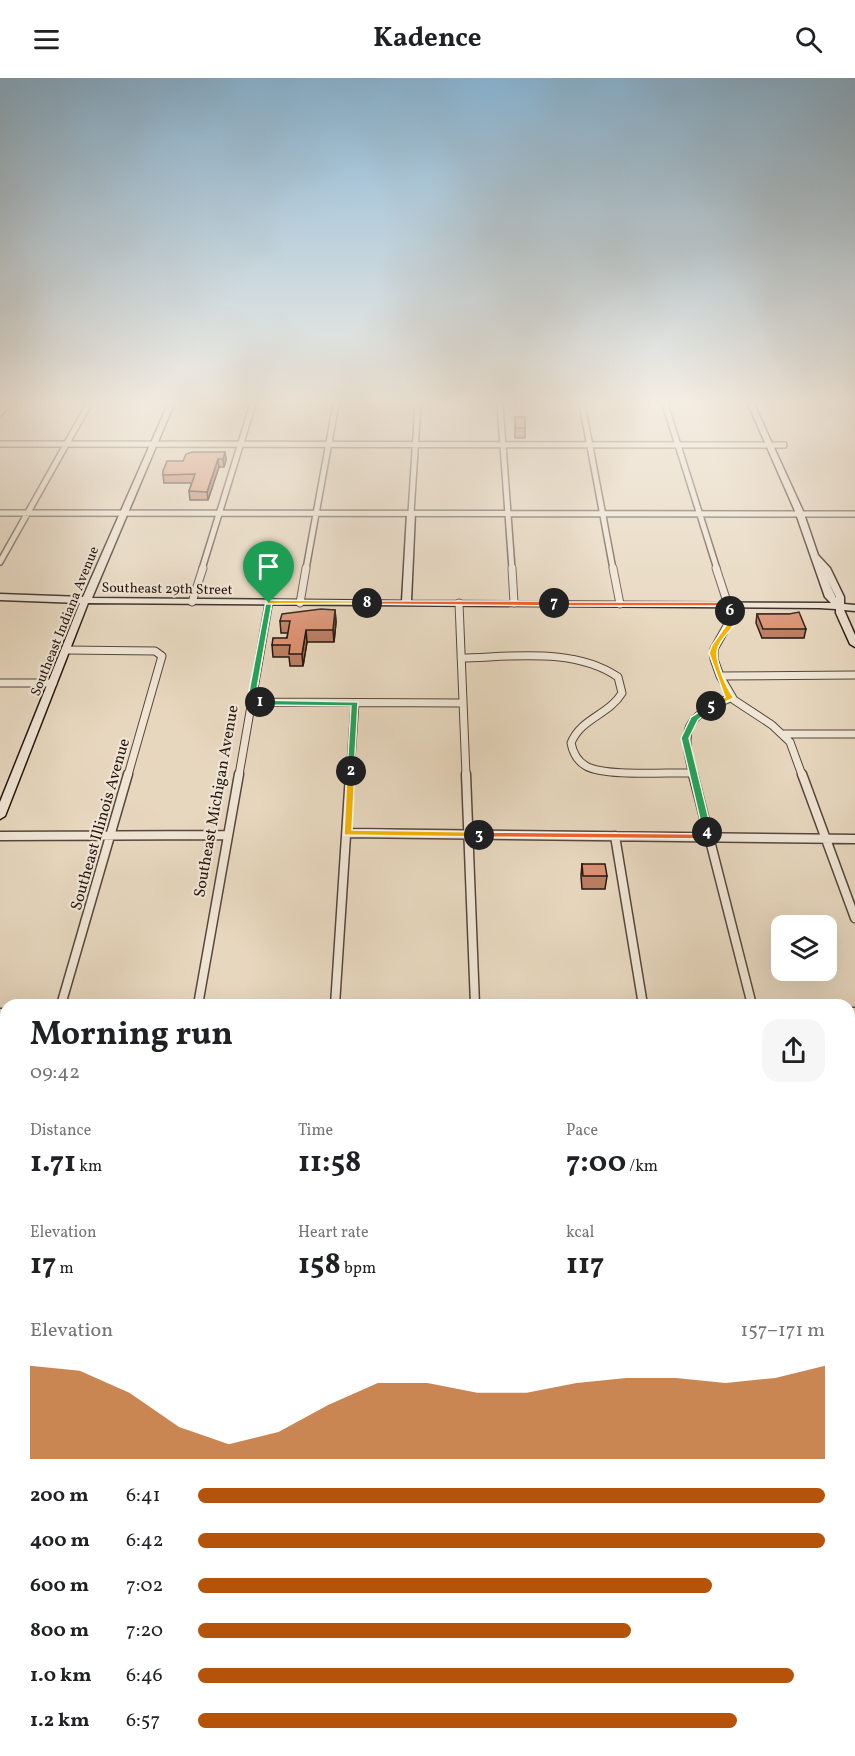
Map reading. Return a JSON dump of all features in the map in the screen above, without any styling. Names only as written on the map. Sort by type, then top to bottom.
[{"type":"main road","name":"Southeast Indiana Avenue","points":[[0,816],[4,794],[136,482]]},
{"type":"main road","points":[[786,482],[817,557],[816,566],[829,597],[838,605],[855,644]]},
{"type":"main road","points":[[406,603],[411,513]]},
{"type":"main road","name":"Southeast 29th Street","points":[[0,597],[269,603],[838,605],[855,603]]},
{"type":"main road","name":"Southeast 29th Street","points":[[838,605],[855,608]]},
{"type":"street","points":[[0,562],[45,482]]},
{"type":"street","points":[[192,602],[229,482]]},
{"type":"street","points":[[300,603],[320,482]]},
{"type":"street","points":[[411,513],[413,482]]},
{"type":"street","points":[[505,482],[513,603]]},
{"type":"street","points":[[597,482],[620,604]]},
{"type":"street","points":[[690,482],[728,604],[731,624],[713,653],[720,676],[730,698],[784,734],[790,742],[855,918]]},
{"type":"street","points":[[0,513],[855,514]]},
{"type":"street","name":"Southeast Michigan Avenue","points":[[199,999],[269,603]]},
{"type":"street","points":[[459,603],[475,999]]},
{"type":"street","name":"Southeast Illinois Avenue","points":[[63,999],[162,656],[160,652],[66,650]]},
{"type":"street","points":[[461,658],[575,659],[607,669],[618,677],[622,693],[613,705],[583,724],[574,735],[571,743],[576,758],[587,767],[601,771],[693,773]]},
{"type":"street","points":[[720,676],[855,675]]},
{"type":"street","points":[[0,683],[53,683]]},
{"type":"street","points":[[730,698],[702,712],[690,723],[686,744],[750,999]]},
{"type":"street","points":[[251,702],[462,703]]},
{"type":"street","points":[[335,999],[356,703]]},
{"type":"street","points":[[784,734],[855,734]]},
{"type":"street","points":[[347,833],[855,839]]},
{"type":"street","points":[[0,836],[227,835]]},
{"type":"street","points":[[615,836],[642,999]]},
{"type":"building","points":[[192,482],[210,482],[207,492],[189,491]]},
{"type":"building","points":[[321,609],[335,610],[333,630],[306,630],[302,654],[289,654],[290,645],[272,645],[273,638],[287,638],[290,621],[280,621],[282,614]]},
{"type":"building","points":[[799,612],[806,629],[763,629],[757,614],[789,614]]},
{"type":"building","points":[[582,864],[605,864],[607,876],[583,876]]},
{"type":"route","points":[[269,603],[728,604],[732,617],[731,624],[713,653],[725,691],[730,698],[710,707],[694,718],[685,738],[709,837],[347,833],[356,703],[251,702],[269,603]]}]
